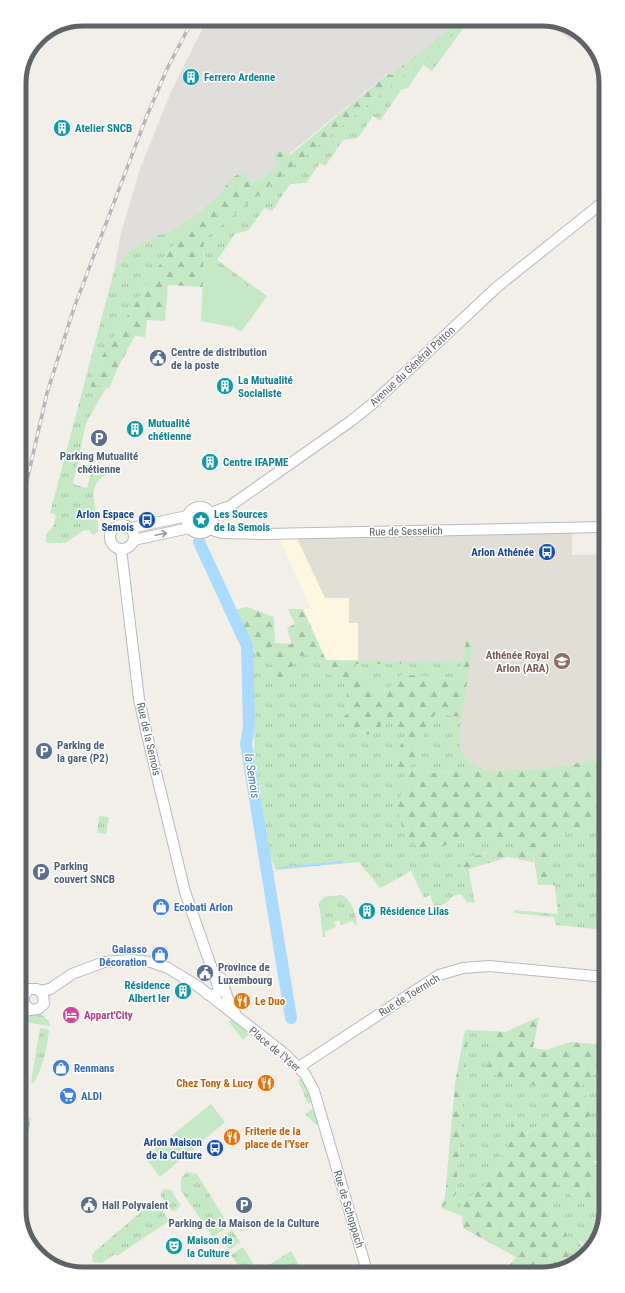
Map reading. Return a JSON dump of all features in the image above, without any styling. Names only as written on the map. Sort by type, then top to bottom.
[{"type":"main road","name":"Avenue du Général Patton","points":[[211,513],[230,506],[371,406],[497,287],[599,205]]},
{"type":"main road","points":[[198,507],[203,507],[211,513],[213,522],[209,529],[201,533],[197,533],[189,528],[134,540],[129,547],[121,549],[112,544],[110,533],[117,525],[124,525],[131,528],[187,516],[189,512],[198,507]]},
{"type":"main road","points":[[187,516],[189,528]]},
{"type":"main road","name":"Rue de Sesselich","points":[[209,529],[222,533],[281,534],[599,527]]},
{"type":"main road","points":[[131,528],[134,540]]},
{"type":"main road","name":"Rue de la Semois","points":[[121,549],[140,699],[185,892],[219,989],[216,996],[207,994]]},
{"type":"main road","name":"Rue de la Semois","points":[[196,925],[225,987],[225,1004]]},
{"type":"main road","name":"Rue de la Semois","points":[[202,941],[222,988],[225,1004],[231,1008],[238,1018]]},
{"type":"main road","points":[[42,995],[84,970],[104,962],[130,960],[145,961],[176,972],[207,994],[225,1004]]},
{"type":"main road","name":"Rue de Toernich","points":[[299,1067],[410,992],[439,975],[451,971],[463,968],[489,966],[599,976]]},
{"type":"main road","points":[[26,992],[30,990],[42,995]]},
{"type":"main road","points":[[27,1010],[41,1007],[42,995]]},
{"type":"main road","name":"Place de l'Yser","points":[[238,1018],[299,1067],[305,1074],[314,1091],[331,1147]]},
{"type":"main road","name":"Rue de Schoppach","points":[[331,1147],[366,1267]]},
{"type":"shaded area","points":[[204,26],[461,26],[458,30],[391,75],[387,74],[278,163],[263,178],[251,182],[233,177],[218,196],[197,214],[171,231],[159,235],[127,252],[114,271],[121,233],[140,169],[170,94]]},
{"type":"shaded area","points":[[552,27],[574,36],[571,40]]},
{"type":"shaded area","points":[[572,528],[572,555],[599,554],[599,756],[588,761],[544,769],[488,771],[472,766],[463,756],[459,747],[459,735],[473,642],[466,641],[462,661],[358,661],[358,623],[349,623],[349,598],[325,598],[295,534]]},
{"type":"shaded area","points":[[281,534],[295,534],[304,551],[349,598],[349,623],[358,623],[358,661],[326,660],[303,609],[311,609],[281,543]]},
{"type":"green space","points":[[453,26],[455,28],[449,38],[204,239],[203,287],[168,285],[165,321],[147,320],[145,337],[135,336],[117,369],[109,389],[98,385],[93,394],[90,392],[92,372],[160,264],[197,214],[218,196],[233,177],[244,172],[251,182],[263,178],[278,163],[274,155],[277,151],[290,155],[388,74],[391,75]]},
{"type":"green space","points":[[461,26],[465,26],[432,71],[423,65],[408,88],[401,90],[380,121],[373,116],[358,138],[343,140],[325,166],[320,163],[306,183],[290,184],[272,211],[264,208],[249,230],[235,234],[217,260],[267,296],[265,299],[204,256],[204,239],[449,38],[455,28],[458,29]]},
{"type":"green space","points":[[197,214],[160,264],[92,372],[98,385],[106,388],[86,423],[73,484],[87,488],[92,468],[87,467],[89,461],[111,472],[102,477],[96,483],[94,490],[98,532],[93,535],[89,530],[83,531],[65,543],[46,543],[46,534],[53,527],[56,515],[50,513],[114,271],[127,252],[159,235],[171,231]]},
{"type":"green space","points":[[204,256],[265,299],[241,332],[233,327],[201,321]]},
{"type":"green space","points":[[247,607],[274,617],[275,643],[292,644],[287,628],[295,624],[288,609],[303,609],[326,660],[401,661],[401,664],[356,664],[355,667],[373,686],[387,690],[402,674],[458,680],[466,641],[473,642],[462,717],[435,714],[426,729],[413,764],[397,773],[394,757],[406,735],[387,717],[379,729],[367,735],[339,719],[348,714],[346,680],[326,673],[316,655],[295,656],[291,672],[285,683],[273,672],[271,660],[257,656],[235,610]]},
{"type":"green space","points":[[247,637],[257,656],[272,660],[273,672],[291,672],[295,656],[316,654],[326,673],[346,679],[348,714],[339,719],[366,735],[379,729],[387,716],[406,735],[394,757],[413,764],[426,729],[435,713],[462,717],[459,737],[461,751],[464,757],[470,762],[477,767],[488,771],[433,773],[414,766],[422,854],[455,842],[488,840],[517,834],[540,838],[599,826],[599,929],[556,925],[554,917],[514,913],[514,910],[558,914],[551,856],[542,851],[541,843],[533,850],[534,862],[532,862],[528,851],[489,852],[459,860],[466,874],[469,873],[475,903],[467,902],[461,894],[453,896],[445,904],[434,906],[430,895],[424,898],[411,871],[380,888],[359,862],[276,870],[270,856],[254,752],[255,725]]},
{"type":"green space","points":[[401,661],[462,661],[458,680],[402,674],[388,690],[373,686],[355,667],[356,663],[401,664]]},
{"type":"green space","points":[[599,756],[599,826],[540,838],[523,839],[517,834],[488,840],[455,842],[422,854],[402,827],[397,803],[414,766],[433,773],[544,769],[588,761]]},
{"type":"green space","points":[[99,816],[109,817],[106,834],[97,833]]},
{"type":"green space","points":[[541,842],[542,851],[551,856],[555,885],[538,885],[533,850],[529,844]]},
{"type":"green space","points":[[514,846],[528,851],[532,862],[508,857],[469,869],[469,873],[467,874],[459,860]]},
{"type":"green space","points":[[344,896],[350,903],[356,916],[357,924],[355,926],[353,921],[341,925],[339,920],[334,922],[336,927],[324,932],[326,937],[323,937],[319,903],[324,897]]},
{"type":"green space","points":[[26,1015],[42,1015],[49,1021],[50,1026],[26,1022]]},
{"type":"green space","points":[[233,1017],[252,1032],[243,1040],[229,1022]]},
{"type":"green space","points":[[539,1017],[533,1048],[546,1050],[571,1042],[593,1044],[599,1042],[596,1072],[580,1088],[594,1107],[583,1127],[594,1138],[599,1136],[599,1161],[593,1161],[599,1166],[599,1203],[574,1198],[559,1184],[547,1215],[565,1221],[568,1260],[553,1266],[508,1267],[516,1257],[463,1228],[461,1204],[491,1180],[512,1135],[511,1116],[525,1134],[549,1119],[553,1090],[487,1073],[494,1031],[505,1032]]},
{"type":"green space","points":[[40,1028],[49,1030],[44,1057],[34,1083],[31,1082]]},
{"type":"green space","points":[[465,1030],[494,1031],[487,1073],[554,1090],[549,1119],[524,1134],[512,1117],[512,1135],[491,1180],[461,1204],[462,1216],[442,1208],[456,1194],[468,1037]]},
{"type":"green space","points":[[465,1030],[468,1037],[456,1194],[442,1208],[441,1204],[445,1198],[455,1083]]},
{"type":"green space","points":[[599,1052],[599,1136],[594,1138],[583,1127],[579,1088],[596,1072]]},
{"type":"green space","points":[[303,1078],[312,1102],[308,1104],[298,1080]]},
{"type":"green space","points":[[211,1104],[225,1122],[160,1177],[145,1157]]},
{"type":"green space","points":[[314,1108],[318,1124],[316,1125],[305,1114]]},
{"type":"green space","points":[[26,1118],[31,1118],[26,1137]]},
{"type":"green space","points":[[187,1172],[197,1174],[229,1226],[213,1237],[181,1191],[181,1178]]},
{"type":"green space","points":[[559,1184],[574,1198],[599,1203],[598,1221],[593,1235],[586,1246],[579,1240],[583,1249],[568,1260],[565,1221],[547,1215]]},
{"type":"green space","points":[[164,1189],[171,1190],[180,1204],[175,1211],[171,1210],[161,1197],[161,1193]]},
{"type":"green space","points":[[155,1205],[161,1207],[169,1221],[117,1256],[115,1254],[102,1263],[93,1262],[92,1256],[94,1252],[148,1206]]},
{"type":"green space","points":[[232,1230],[240,1242],[229,1250],[220,1238]]},
{"type":"green space","points":[[243,1247],[253,1263],[250,1267],[239,1267],[231,1255]]},
{"type":"green space","points":[[291,1251],[300,1267],[284,1264],[279,1267],[266,1267]]},
{"type":"green space","points":[[284,1264],[300,1267],[279,1267]]},
{"type":"waterway","name":"la Semois","points":[[199,542],[247,646],[249,726],[246,744],[291,1018]]},
{"type":"waterway","points":[[280,868],[342,862]]},
{"type":"waterway","name":"la Semois","points":[[268,874],[273,872]]},
{"type":"railway","points":[[26,485],[47,393],[74,308],[146,118],[167,69],[189,26]]},
{"type":"place","name":"Ferrero Ardenne","points":[[191,77]]},
{"type":"place","name":"Atelier SNCB","points":[[62,128]]},
{"type":"place","name":"Centre de distribution de la poste","points":[[158,358]]},
{"type":"place","name":"La Mutualité Socialiste","points":[[225,386]]},
{"type":"place","name":"Mutualité chétienne","points":[[135,429]]},
{"type":"place","name":"Parking Mutualité chétienne","points":[[99,438]]},
{"type":"place","name":"Centre IFAPME","points":[[210,462]]},
{"type":"place","name":"Arlon Espace Semois","points":[[147,520]]},
{"type":"place","name":"Les Sources de la Semois","points":[[201,520]]},
{"type":"place","name":"Arlon Athénée","points":[[547,552]]},
{"type":"place","name":"Athénée Royal Arlon (ARA)","points":[[562,661]]},
{"type":"place","name":"Parking de la gare (P2)","points":[[44,751]]},
{"type":"place","name":"Parking couvert SNCB","points":[[41,872]]},
{"type":"place","name":"Ecobati Arlon","points":[[161,907]]},
{"type":"place","name":"Résidence Lilas","points":[[367,911]]},
{"type":"place","name":"Galasso Décoration","points":[[160,955]]},
{"type":"place","name":"Province de Luxembourg","points":[[205,973]]},
{"type":"place","name":"Résidence Albert Ier","points":[[183,991]]},
{"type":"place","name":"Le Duo","points":[[242,1001]]},
{"type":"place","name":"Appart'City","points":[[71,1015]]},
{"type":"place","name":"Renmans","points":[[61,1068]]},
{"type":"place","name":"Chez Tony & Lucy","points":[[266,1083]]},
{"type":"place","name":"ALDI","points":[[68,1096]]},
{"type":"place","name":"Friterie de la place de l'Yser","points":[[232,1137]]},
{"type":"place","name":"Arlon Maison de la Culture","points":[[215,1148]]},
{"type":"place","name":"Hall Polyvalent","points":[[89,1205]]},
{"type":"place","name":"Parking de la Maison de la Culture","points":[[244,1205]]},
{"type":"place","name":"Maison de la Culture","points":[[174,1246]]}]
